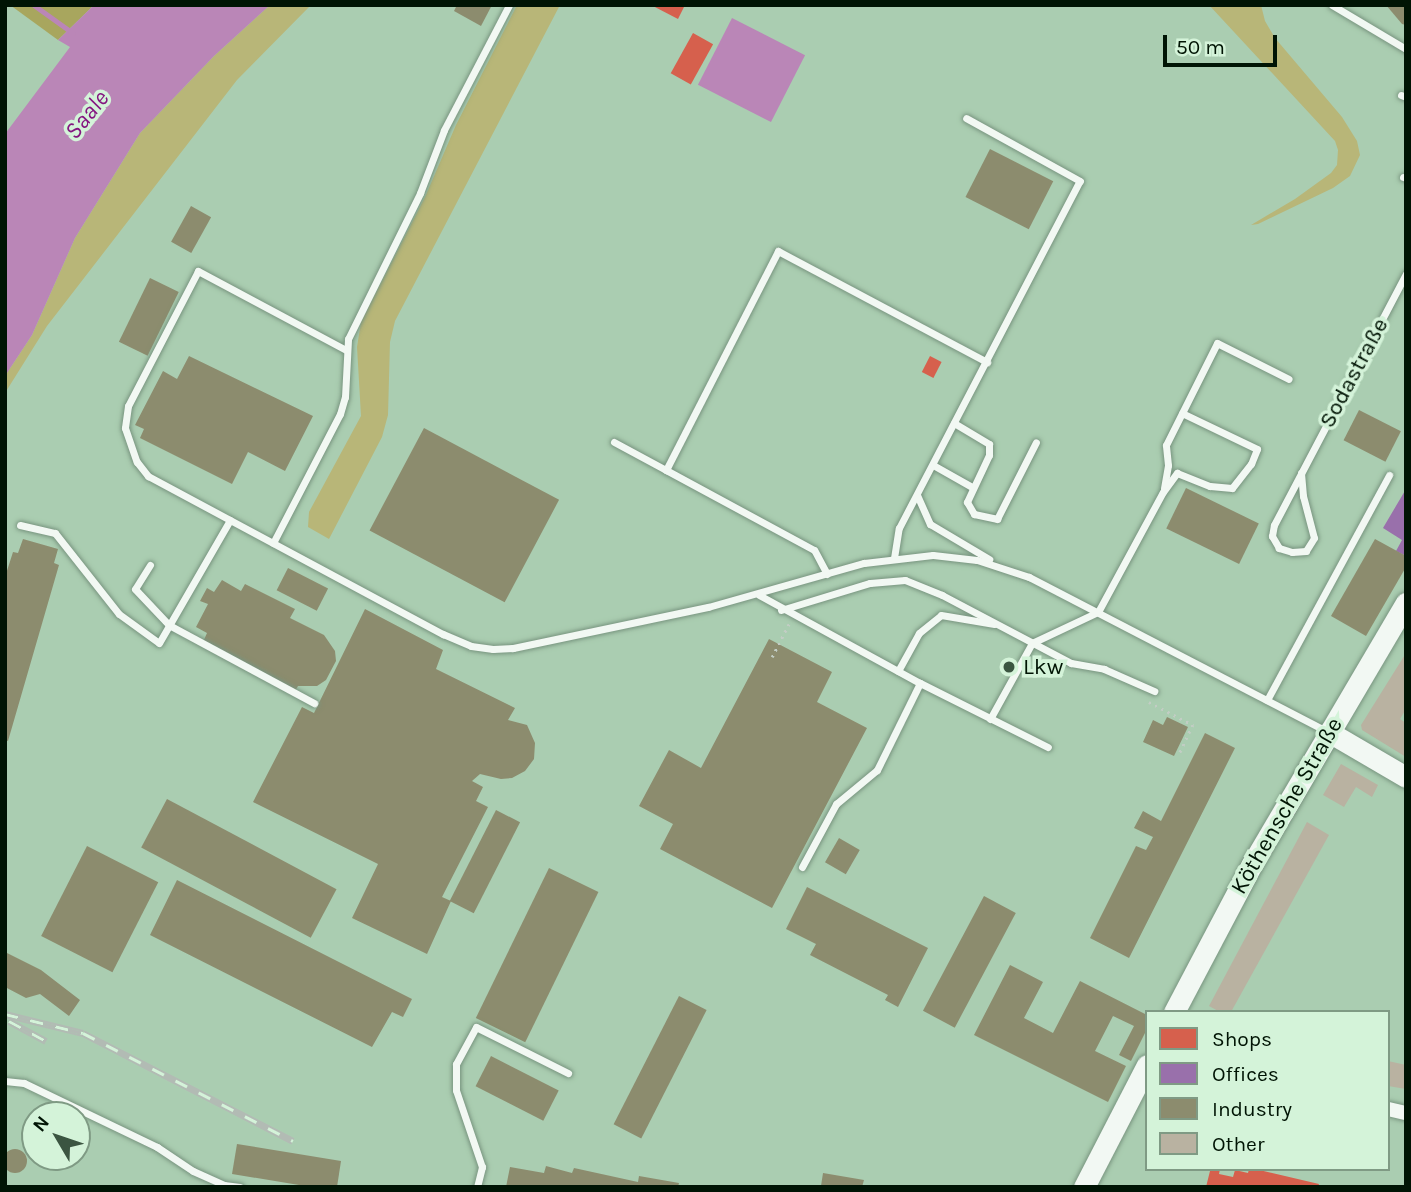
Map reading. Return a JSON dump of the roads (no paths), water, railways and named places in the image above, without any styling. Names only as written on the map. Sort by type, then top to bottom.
[{"type":"main road","name":"Köthensche Straße","points":[[1175,1010],[1229,906],[1406,603]]},
{"type":"main road","points":[[1329,732],[1406,777]]},
{"type":"main road","points":[[1084,1187],[1145,1069]]},
{"type":"lane","points":[[273,543],[340,414],[345,397],[348,339],[420,193],[444,130],[509,5]]},
{"type":"lane","points":[[1332,5],[1406,49]]},
{"type":"lane","points":[[894,558],[899,528],[1080,181],[966,118]]},
{"type":"lane","points":[[666,470],[778,251],[987,362]]},
{"type":"lane","points":[[346,350],[198,271],[128,407],[125,428],[137,462],[148,476],[443,634],[471,646],[513,648],[759,595],[827,574],[894,558],[933,555],[1002,566]]},
{"type":"lane","name":"Sodastraße","points":[[1301,473],[1303,496],[1314,538],[1306,551],[1292,552],[1279,548],[1272,536],[1274,525],[1301,473],[1406,274]]},
{"type":"lane","points":[[1163,492],[1168,465],[1166,445],[1217,343],[1289,379]]},
{"type":"lane","points":[[990,719],[1032,643],[1098,612],[1163,492],[1177,473],[1210,486],[1232,488],[1251,464],[1257,449],[1182,413]]},
{"type":"lane","points":[[954,423],[989,444],[989,455],[967,502],[974,514],[997,519],[1036,442]]},
{"type":"lane","points":[[614,442],[814,550],[827,574]]},
{"type":"lane","points":[[933,465],[972,488]]},
{"type":"lane","points":[[1267,700],[1390,475]]},
{"type":"lane","points":[[917,495],[930,524],[1002,566],[1098,612],[1329,732]]},
{"type":"lane","points":[[20,525],[55,533],[119,614],[159,643],[230,520]]},
{"type":"lane","points":[[150,565],[135,589],[169,625],[314,703]]},
{"type":"lane","points":[[781,610],[870,583],[905,580],[942,595],[1071,663],[1104,668],[1154,691]]},
{"type":"lane","points":[[759,595],[781,610],[1048,747]]},
{"type":"lane","points":[[898,671],[919,633],[941,615],[1001,625]]},
{"type":"lane","points":[[802,867],[836,804],[877,769],[920,683]]},
{"type":"lane","points":[[477,1187],[482,1167],[456,1090],[456,1064],[476,1027],[568,1073]]},
{"type":"lane","points":[[5,1080],[24,1083],[157,1147],[193,1171],[224,1185],[240,1187]]},
{"type":"water","name":"Saale","points":[[94,5],[270,5],[214,56],[140,133],[75,238],[32,335],[5,376],[5,134],[70,47],[58,40]]},
{"type":"water","points":[[732,18],[805,55],[771,122],[698,85]]},
{"type":"waterway","points":[[34,5],[73,33]]},
{"type":"railway","points":[[5,1014],[83,1033],[293,1141]]},
{"type":"railway","points":[[9,1021],[46,1041]]},
{"type":"place","name":"Lkw","points":[[1009,667]]}]
